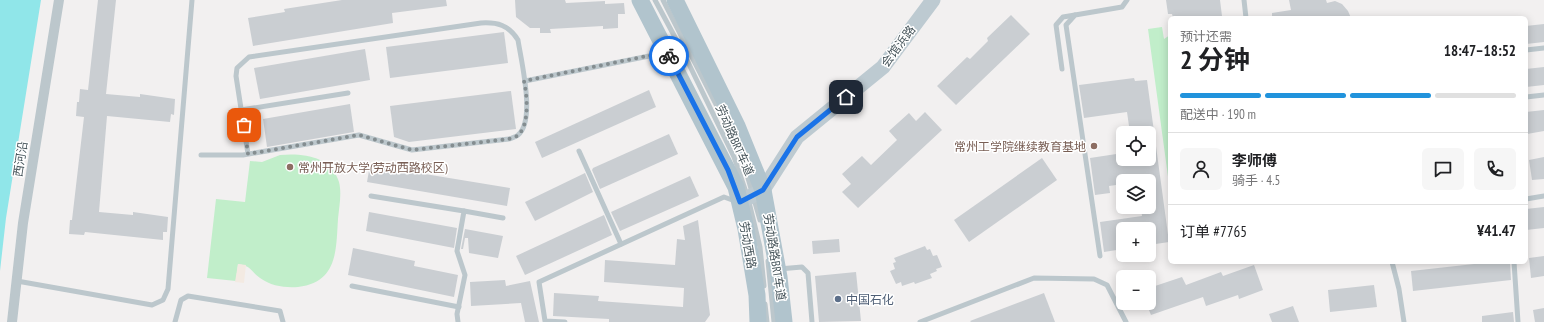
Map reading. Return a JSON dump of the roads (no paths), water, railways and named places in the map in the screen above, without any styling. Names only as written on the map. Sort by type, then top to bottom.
[{"type":"main road","name":"劳动西路","points":[[640,0],[728,170],[751,196]]},
{"type":"main road","name":"劳动西路","points":[[675,0],[737,126],[751,196],[778,270],[784,322]]},
{"type":"main road","name":"劳动西路","points":[[751,196],[746,229],[756,287],[758,322]]},
{"type":"street","name":"西河沿","points":[[12,322],[23,223],[59,0]]},
{"type":"street","name":"会馆浜路","points":[[751,196],[797,137],[883,68],[933,0]]},
{"type":"lane","points":[[17,281],[152,305],[163,300],[168,289],[192,0]]},
{"type":"lane","name":"劳动路BRT车道","points":[[655,0],[684,54],[734,157],[751,196],[760,247],[767,322]]},
{"type":"lane","name":"劳动路路BRT车道","points":[[663,0],[724,120],[744,165],[765,247],[774,322]]},
{"type":"lane","points":[[1062,69],[1056,25],[1063,17],[1122,7],[1126,0]]},
{"type":"lane","points":[[1244,0],[1246,16]]},
{"type":"lane","points":[[1075,15],[1066,25],[1100,256]]},
{"type":"lane","points":[[201,155],[248,154],[359,135],[412,150],[509,139],[519,135],[523,128],[528,102],[518,40],[513,32],[502,25],[481,23],[249,57],[237,68],[236,76],[248,154]]},
{"type":"lane","points":[[1528,50],[1544,48]]},
{"type":"lane","points":[[524,81],[667,52]]},
{"type":"lane","points":[[241,110],[348,93]]},
{"type":"lane","points":[[1528,98],[1544,95]]},
{"type":"lane","points":[[579,152],[621,244]]},
{"type":"lane","points":[[371,196],[503,218]]},
{"type":"lane","points":[[565,322],[545,321],[539,282],[724,197],[751,196]]},
{"type":"lane","points":[[1528,199],[1544,196]]},
{"type":"lane","points":[[458,322],[459,307],[465,276],[457,252],[464,211]]},
{"type":"lane","points":[[1393,264],[1399,289],[1404,322]]},
{"type":"lane","points":[[1514,264],[1518,322]]},
{"type":"lane","points":[[778,270],[802,266],[808,273],[812,322]]},
{"type":"lane","points":[[920,322],[1034,278],[1094,279],[1107,284],[1126,322]]},
{"type":"lane","points":[[352,286],[459,307]]},
{"type":"lane","points":[[175,322],[180,300],[188,296],[280,311],[283,322]]},
{"type":"water","points":[[0,0],[41,0],[6,218],[0,271]]},
{"type":"place","name":"常州工学院继续教育基地","points":[[1094,146]]},
{"type":"place","name":"常州开放大学(劳动西路校区)","points":[[290,167]]},
{"type":"place","name":"中国石化","points":[[838,299]]}]
